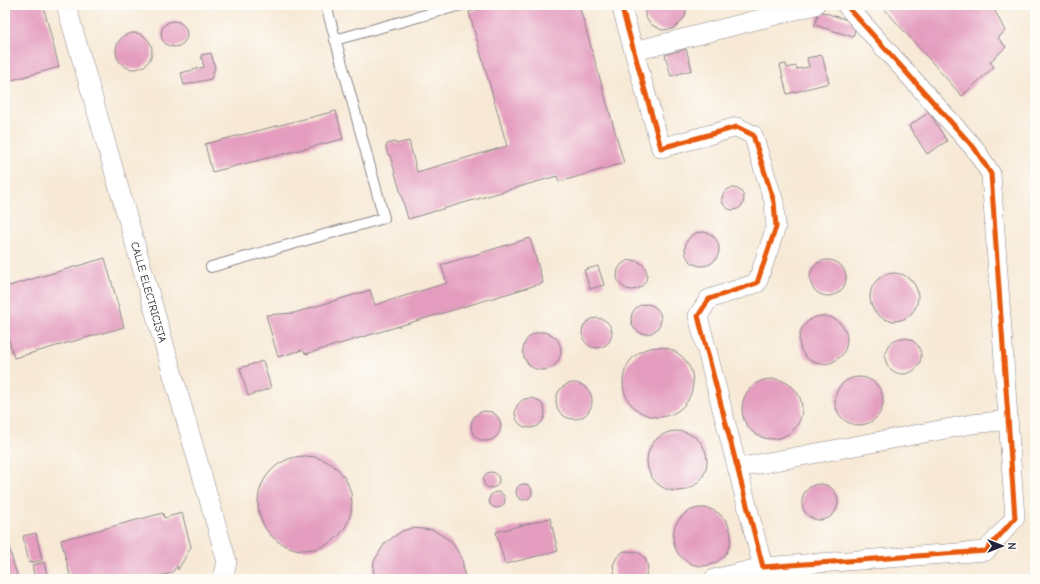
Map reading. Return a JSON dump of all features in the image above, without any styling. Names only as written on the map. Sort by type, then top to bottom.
[{"type":"street","name":"CALLE ELECTRICISTA","points":[[66,5],[228,562],[223,579]]},
{"type":"street","points":[[621,5],[661,148],[737,127],[753,135],[774,202],[776,227],[757,283],[709,299],[698,316],[763,567]]},
{"type":"street","points":[[635,51],[815,5]]},
{"type":"street","points":[[714,579],[763,567],[986,550],[1015,518],[991,174],[975,149],[846,5]]},
{"type":"street","points":[[737,468],[972,424],[1008,420]]},
{"type":"lane","points":[[211,268],[384,218],[326,5]]},
{"type":"lane","points":[[335,40],[461,5]]},
{"type":"building","points":[[5,5],[43,5],[59,67],[5,82]]},
{"type":"building","points":[[495,5],[579,5],[624,163],[559,182],[557,176],[408,219],[390,155],[388,155],[386,148],[387,144],[395,142],[396,144],[409,141],[417,172],[507,146],[469,12]]},
{"type":"building","points":[[645,5],[686,5],[686,13],[684,18],[677,26],[672,29],[662,30],[652,25],[648,21],[645,16]]},
{"type":"building","points":[[881,5],[992,5],[1005,31],[998,38],[1006,47],[990,62],[994,67],[962,96]]},
{"type":"building","points":[[819,11],[857,23],[853,37],[815,25]]},
{"type":"building","points":[[174,21],[184,24],[187,34],[184,44],[174,47],[164,44],[161,34],[164,24]]},
{"type":"building","points":[[134,33],[147,38],[152,51],[147,64],[134,69],[121,64],[116,51],[121,38]]},
{"type":"building","points":[[686,49],[692,70],[671,76],[665,55]]},
{"type":"building","points":[[211,53],[215,68],[211,79],[184,85],[181,73],[204,67],[201,55]]},
{"type":"building","points":[[822,55],[829,83],[787,94],[780,65],[786,64],[787,68],[796,66],[797,69],[809,67],[807,58]]},
{"type":"building","points":[[336,111],[343,139],[212,172],[205,144]]},
{"type":"building","points":[[929,112],[947,141],[927,154],[909,126]]},
{"type":"building","points":[[733,188],[741,191],[744,199],[741,207],[733,210],[725,207],[722,199],[725,191]]},
{"type":"building","points":[[702,232],[714,237],[719,249],[714,261],[702,266],[690,261],[685,249],[690,237]]},
{"type":"building","points":[[530,238],[543,283],[306,354],[302,350],[278,357],[266,315],[294,313],[370,290],[375,305],[447,283],[441,265]]},
{"type":"building","points":[[105,258],[124,327],[14,358],[5,327],[5,287]]},
{"type":"building","points":[[632,260],[638,261],[646,269],[646,281],[638,289],[632,290],[626,289],[618,281],[617,275],[618,269],[626,261]]},
{"type":"building","points":[[828,260],[841,265],[846,278],[841,291],[828,296],[815,291],[810,278],[815,265]]},
{"type":"building","points":[[598,266],[604,285],[590,289],[584,270]]},
{"type":"building","points":[[889,273],[899,273],[911,280],[918,292],[918,302],[911,314],[899,321],[889,321],[881,317],[874,310],[870,302],[870,292],[874,284],[881,277]]},
{"type":"building","points":[[646,304],[656,309],[661,319],[656,329],[646,334],[636,329],[631,319],[636,309]]},
{"type":"building","points":[[818,316],[828,316],[840,323],[847,335],[847,345],[840,357],[828,364],[818,364],[810,360],[803,353],[799,345],[799,335],[803,327],[810,320]]},
{"type":"building","points":[[597,318],[607,323],[612,333],[607,343],[597,348],[587,343],[582,333],[587,323]]},
{"type":"building","points":[[538,332],[546,332],[556,337],[560,344],[560,358],[556,365],[546,370],[538,370],[528,365],[526,362],[523,355],[523,347],[528,337],[531,335]]},
{"type":"building","points":[[903,338],[916,343],[921,356],[916,369],[903,374],[890,369],[885,356],[890,343]]},
{"type":"building","points":[[658,347],[671,350],[683,357],[690,369],[693,382],[690,395],[683,407],[671,414],[658,417],[645,414],[633,407],[626,395],[623,382],[626,369],[633,357],[645,350]]},
{"type":"building","points":[[263,361],[271,388],[248,396],[240,368]]},
{"type":"building","points":[[854,377],[864,377],[876,384],[883,396],[883,406],[876,418],[864,425],[854,425],[846,421],[839,414],[835,406],[835,396],[839,388],[846,381]]},
{"type":"building","points":[[766,379],[778,379],[789,384],[797,392],[802,403],[800,421],[789,434],[778,439],[766,439],[755,434],[747,426],[742,415],[742,403],[747,392],[755,384]]},
{"type":"building","points":[[574,383],[587,388],[592,401],[587,414],[574,419],[561,414],[556,401],[561,388]]},
{"type":"building","points":[[530,398],[541,402],[545,413],[541,424],[530,428],[519,424],[515,413],[519,402]]},
{"type":"building","points":[[486,411],[497,415],[501,426],[497,437],[486,441],[475,437],[471,426],[475,415]]},
{"type":"building","points":[[671,431],[683,431],[694,436],[702,444],[707,455],[705,473],[694,486],[683,491],[671,491],[660,486],[652,478],[647,467],[647,455],[652,444],[660,436]]},
{"type":"building","points":[[305,456],[323,460],[338,470],[348,485],[352,503],[348,521],[338,536],[323,546],[305,550],[287,546],[272,536],[262,521],[258,503],[262,485],[272,470],[287,460]]},
{"type":"building","points":[[491,472],[498,477],[499,480],[494,487],[491,488],[484,483],[483,480],[488,473]]},
{"type":"building","points":[[524,484],[531,489],[532,492],[527,499],[524,500],[517,495],[516,492],[521,485]]},
{"type":"building","points":[[820,484],[833,489],[838,502],[833,515],[820,520],[807,515],[802,502],[807,489]]},
{"type":"building","points":[[497,492],[504,497],[505,500],[500,507],[497,508],[490,503],[489,500],[494,493]]},
{"type":"building","points":[[702,508],[713,510],[726,521],[729,526],[731,537],[729,548],[718,561],[713,564],[702,566],[691,564],[678,553],[675,548],[673,537],[675,526],[686,513],[691,510]]},
{"type":"building","points":[[163,513],[164,518],[182,513],[191,547],[178,570],[177,566],[172,573],[150,579],[71,579],[61,540]]},
{"type":"building","points":[[550,518],[558,551],[505,564],[496,532]]},
{"type":"building","points":[[412,528],[433,530],[451,541],[462,558],[465,579],[373,579],[374,561],[385,543],[402,531]]},
{"type":"building","points":[[5,533],[18,579],[5,579]]},
{"type":"building","points":[[36,533],[42,560],[29,563],[23,536]]},
{"type":"building","points":[[624,551],[638,552],[645,558],[648,567],[645,579],[616,579],[613,565],[617,557]]},
{"type":"building","points":[[44,562],[48,579],[35,579],[32,565]]},
{"type":"cycle path","points":[[621,5],[661,148],[737,127],[753,135],[774,202],[776,227],[757,283],[709,299],[698,316],[763,567],[986,551],[1015,518],[991,174],[975,149],[846,5]]}]
